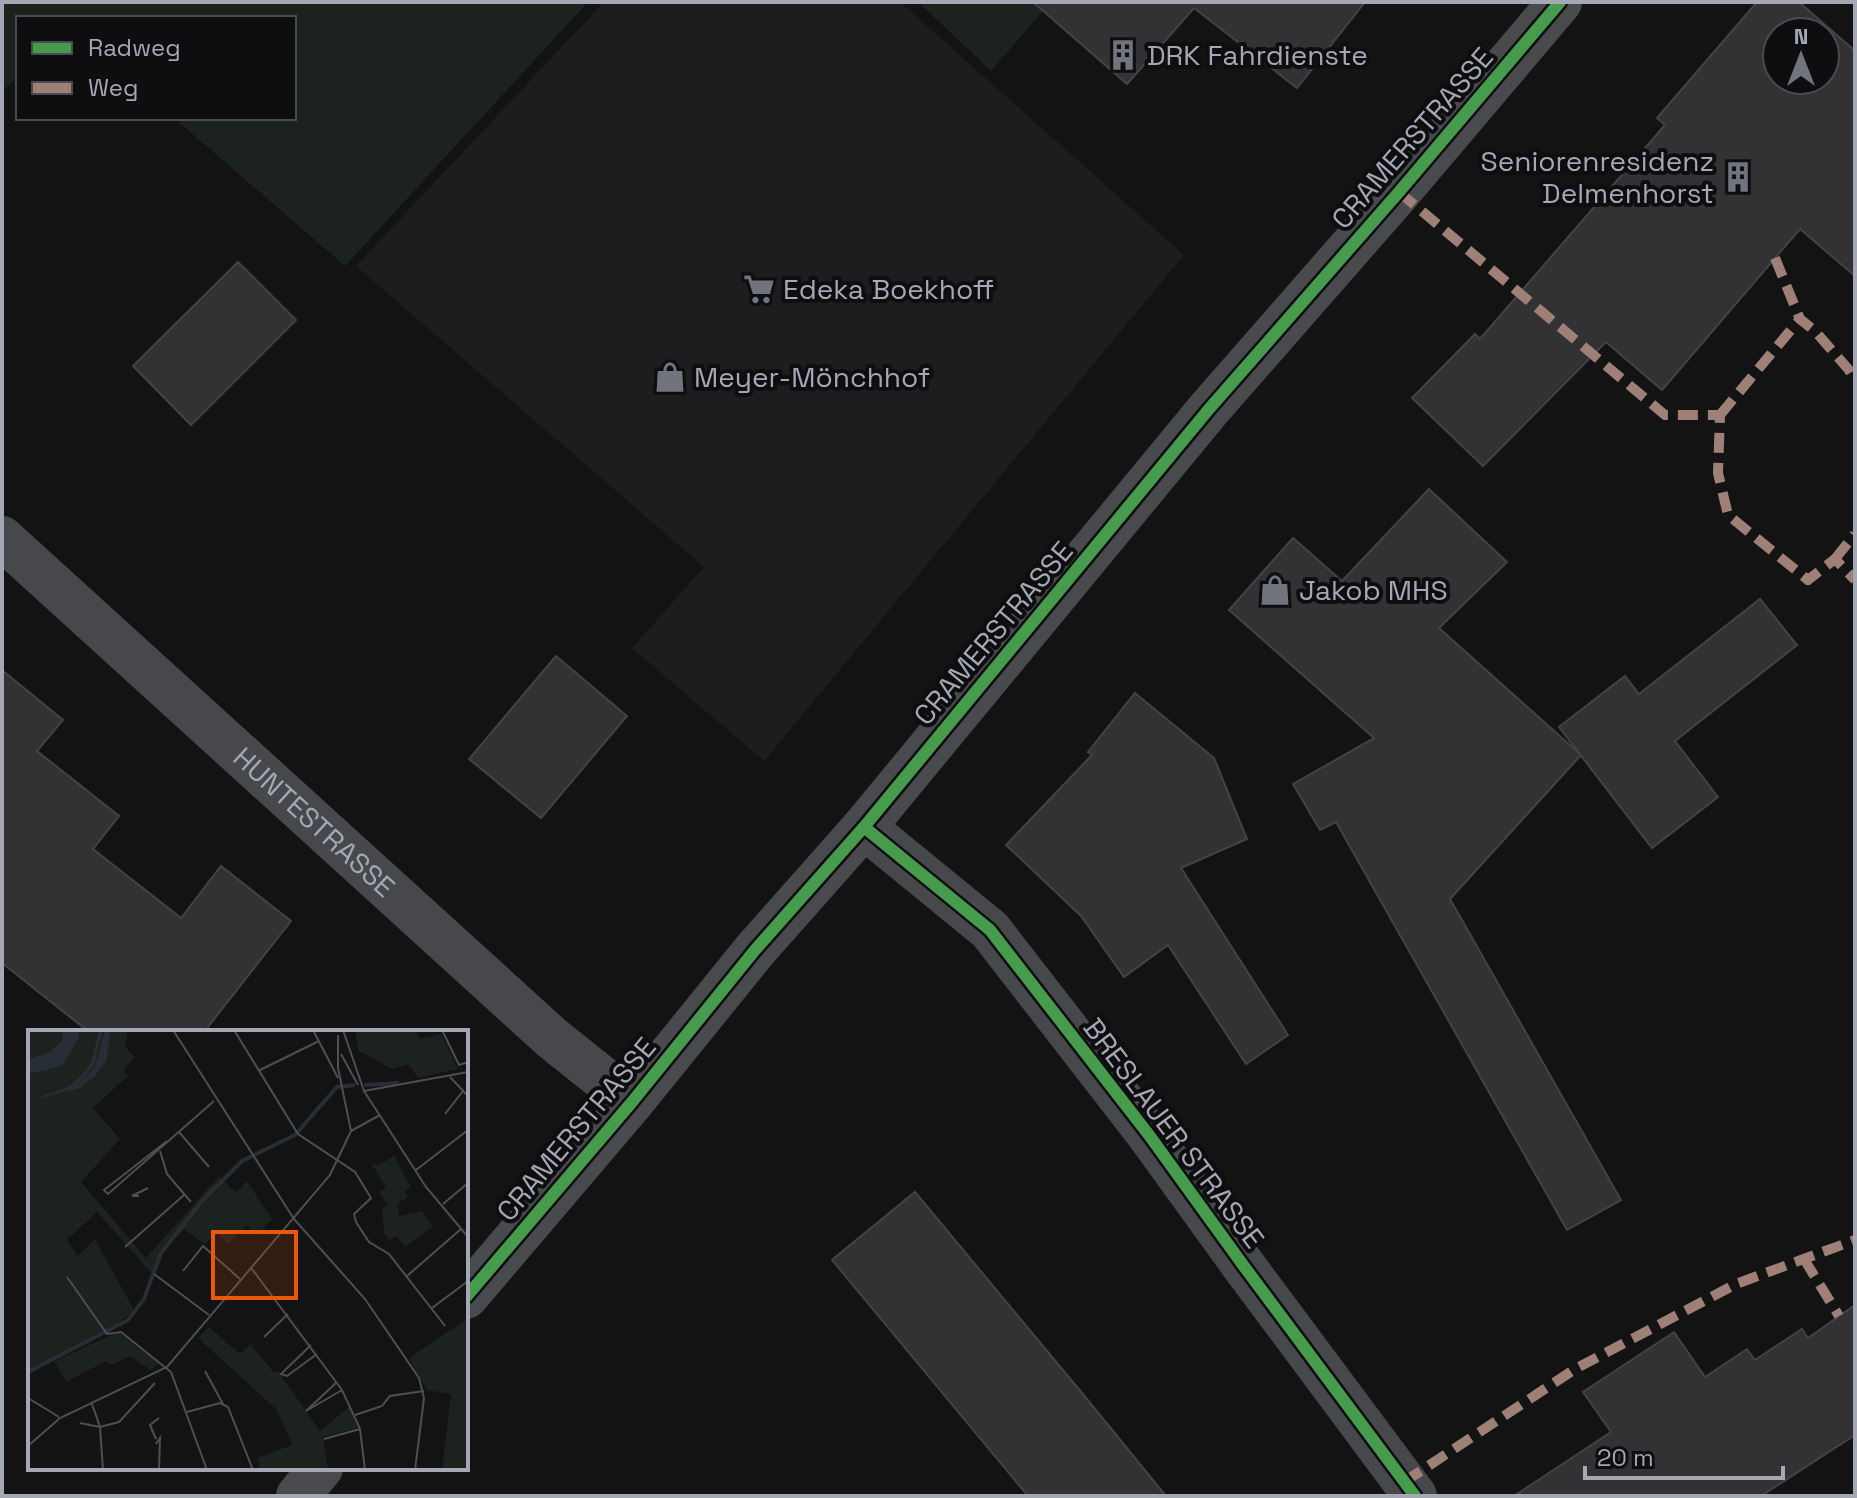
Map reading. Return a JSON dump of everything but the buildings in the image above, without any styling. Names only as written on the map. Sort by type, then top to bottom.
[{"type":"main road","name":"CRAMERSTRASSE","points":[[468,1295],[632,1102],[755,950],[864,827],[1209,409],[1560,2]]},
{"type":"main road","points":[[298,1496],[319,1470]]},
{"type":"street","name":"HUNTESTRASSE","points":[[2,538],[552,1038],[632,1102]]},
{"type":"street","name":"BRESLAUER STRASSE","points":[[864,827],[990,930],[1149,1135],[1415,1496]]},
{"type":"shaded area","points":[[2,2],[588,2],[345,266],[176,120],[296,120],[296,16],[16,16],[16,79],[2,91]]},
{"type":"shaded area","points":[[604,2],[900,2],[1184,255],[764,761],[632,648],[704,567],[356,266]]},
{"type":"shaded area","points":[[918,2],[1051,2],[991,71]]},
{"type":"marked path","points":[[1399,192],[1665,415],[1720,415],[1718,473],[1728,515],[1808,580],[1835,559],[1855,580]]},
{"type":"marked path","points":[[1775,258],[1800,319],[1815,331],[1855,381]]},
{"type":"marked path","points":[[1720,415],[1800,319]]},
{"type":"marked path","points":[[1835,559],[1855,534]]},
{"type":"marked path","points":[[1404,1482],[1575,1369],[1736,1284],[1855,1240]]},
{"type":"marked path","points":[[1804,1259],[1839,1316]]},
{"type":"cycle path","points":[[468,1295],[632,1102],[755,950],[864,827],[1209,409],[1560,2]]},
{"type":"cycle path","points":[[864,827],[990,930],[1149,1135],[1415,1496]]},
{"type":"place","name":"DRK Fahrdienste","points":[[1123,55]]},
{"type":"place","name":"Seniorenresidenz Delmenhorst","points":[[1738,177]]},
{"type":"place","name":"Edeka Boekhoff","points":[[759,289]]},
{"type":"place","name":"Meyer-Mönchhof","points":[[670,377]]},
{"type":"place","name":"Jakob MHS","points":[[1275,590]]}]
